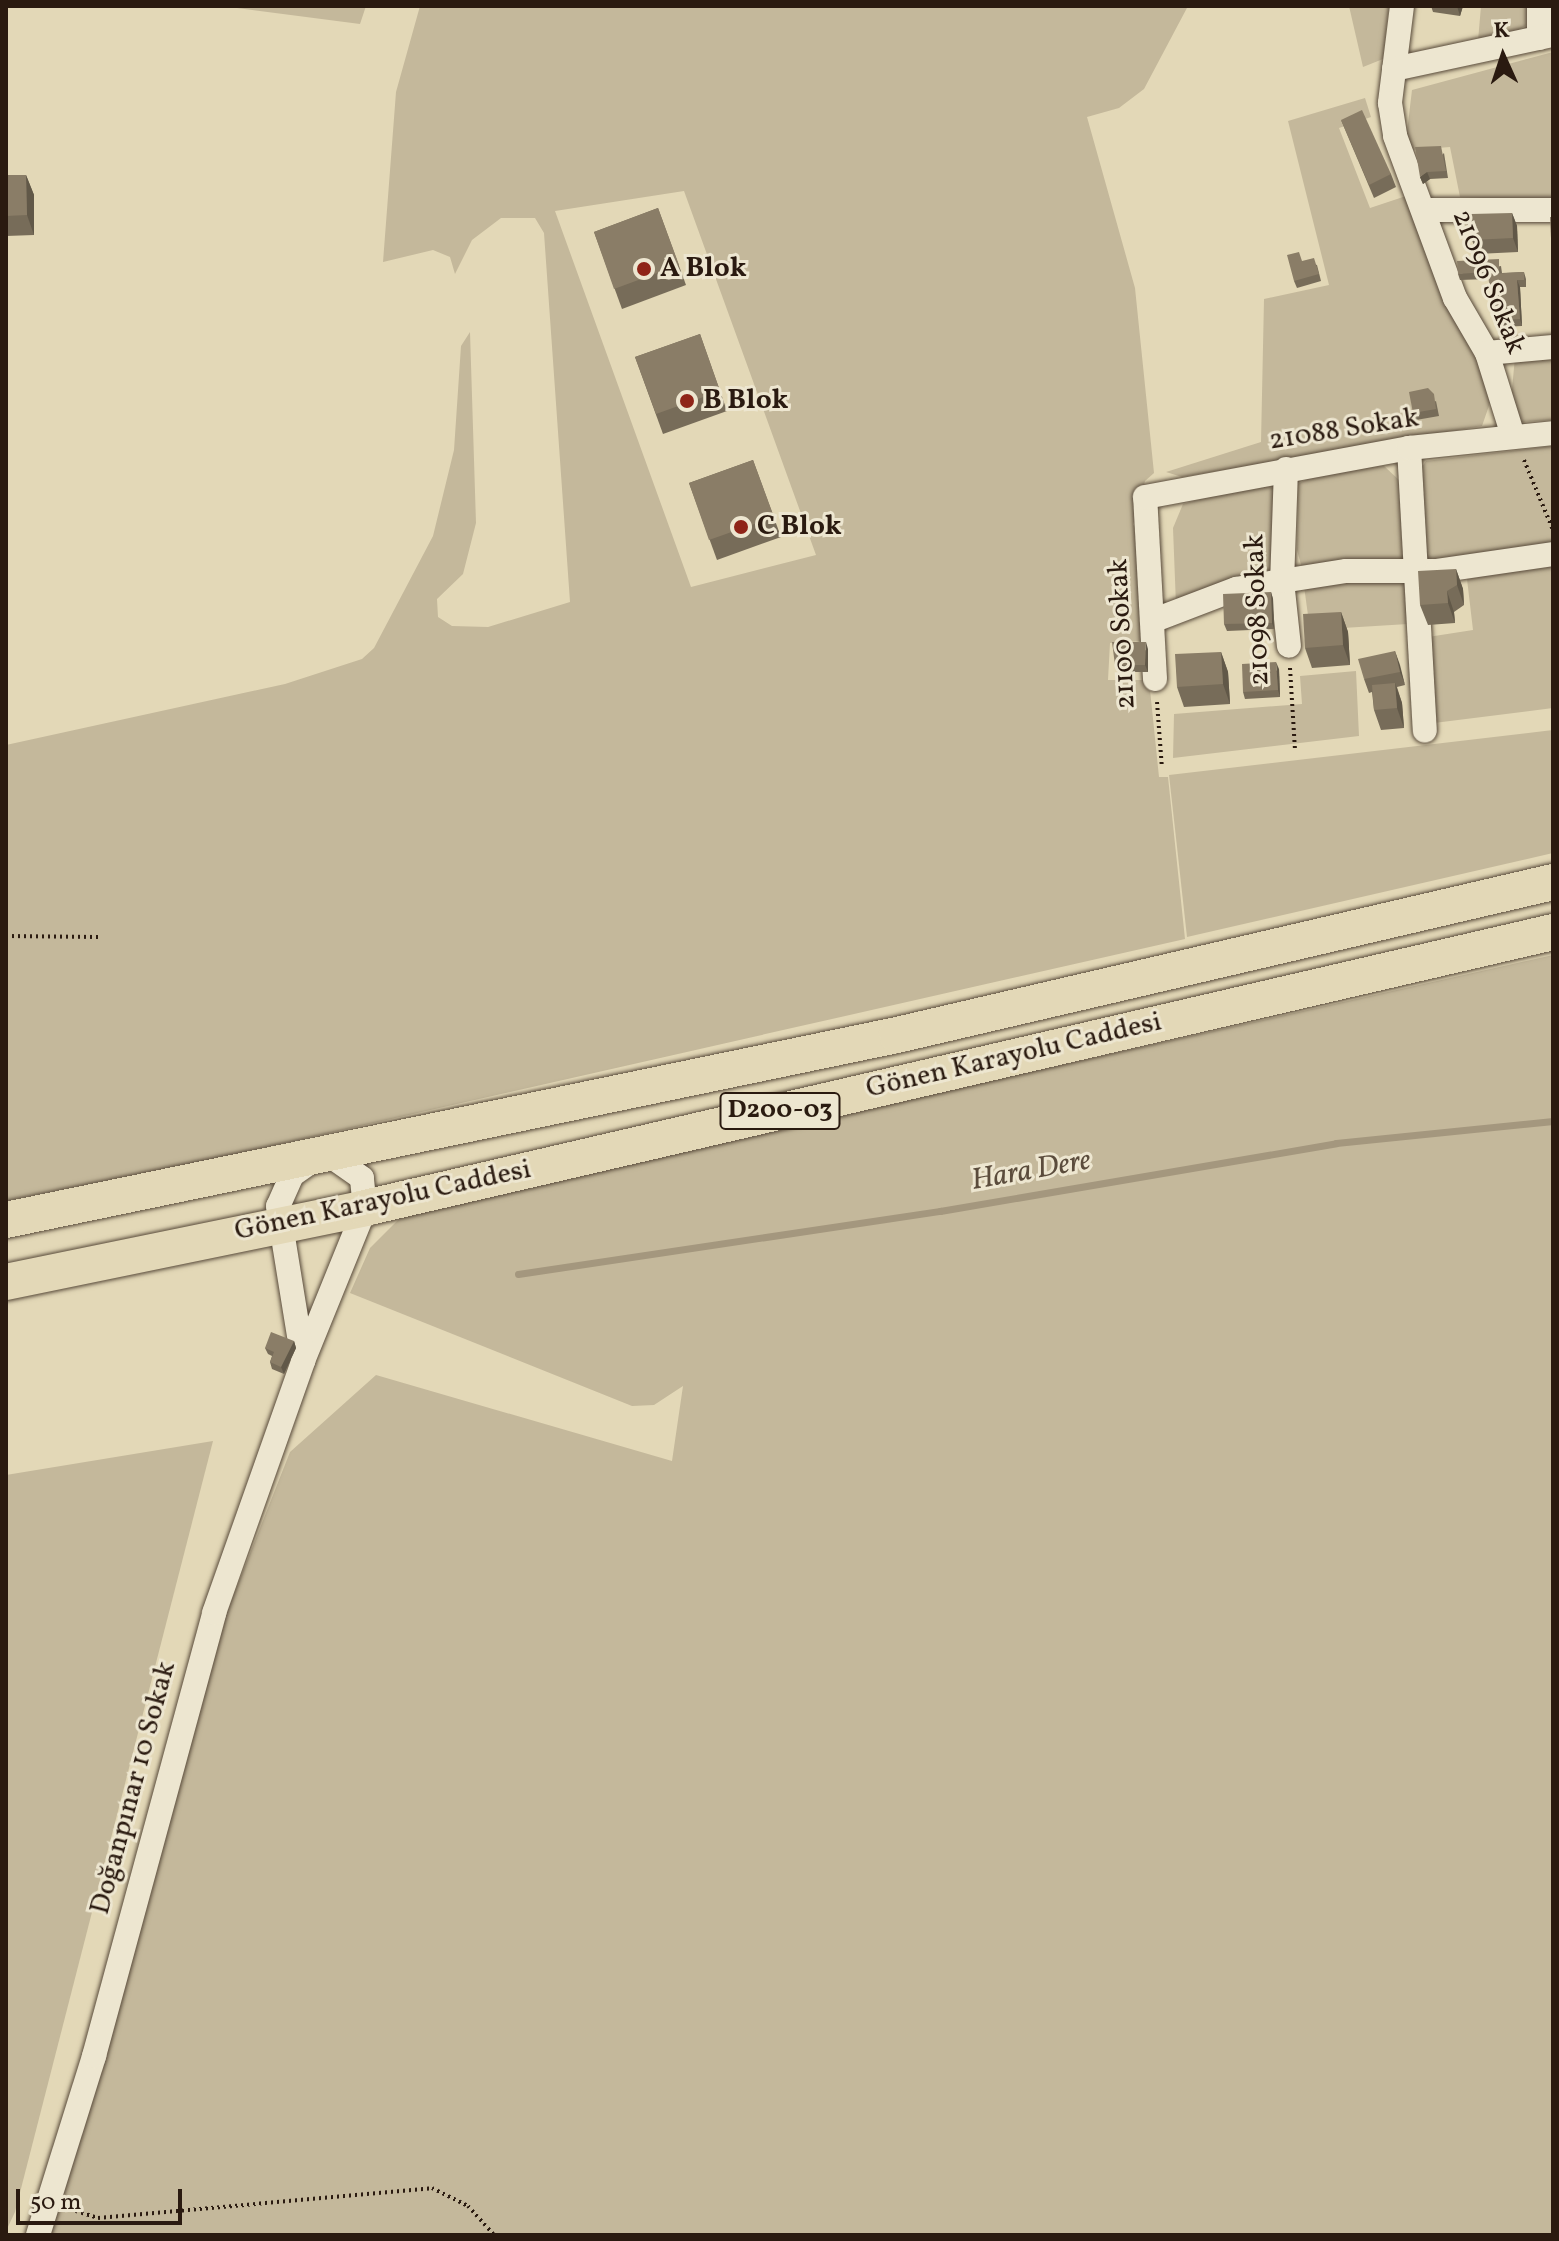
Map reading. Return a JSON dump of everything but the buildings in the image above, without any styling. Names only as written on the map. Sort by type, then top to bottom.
[{"type":"highway","name":"Gönen Karayolu Caddesi","points":[[6,1220],[897,1035],[1553,882]]},
{"type":"highway","name":"Gönen Karayolu Caddesi","points":[[6,1282],[365,1208],[1553,932]]},
{"type":"street","name":"21096 Sokak","points":[[1402,6],[1390,103],[1395,136],[1426,210],[1455,298],[1487,353],[1513,436]]},
{"type":"street","points":[[1394,69],[1546,37],[1539,6]]},
{"type":"street","points":[[1426,210],[1553,210]]},
{"type":"street","points":[[1487,353],[1553,347]]},
{"type":"street","name":"21088 Sokak","points":[[1145,497],[1409,448],[1553,433]]},
{"type":"street","points":[[1409,448],[1419,569],[1425,731]]},
{"type":"street","name":"21098 Sokak","points":[[1286,469],[1282,581],[1289,646]]},
{"type":"street","name":"21100 Sokak","points":[[1145,497],[1155,679]]},
{"type":"street","points":[[1152,621],[1236,589],[1282,581],[1346,571],[1419,569],[1553,554]]},
{"type":"street","points":[[303,1361],[278,1225],[286,1182],[325,1152],[362,1178],[365,1208]]},
{"type":"street","name":"Doğanpınar 10 Sokak","points":[[38,2235],[94,2056],[188,1698],[303,1361],[365,1208]]},
{"type":"path","points":[[1513,436],[1553,530]]},
{"type":"path","name":"21098 Sokak","points":[[1289,646],[1295,749]]},
{"type":"path","name":"21100 Sokak","points":[[1155,679],[1162,768]]},
{"type":"path","points":[[6,936],[98,937]]},
{"type":"path","points":[[48,2202],[98,2218],[432,2188],[468,2206],[494,2235]]},
{"type":"shaded area","points":[[222,6],[366,6],[360,24]]},
{"type":"shaded area","points":[[420,6],[1188,6],[1144,89],[1119,108],[1087,117],[1135,288],[1154,473],[1145,481],[1133,525],[1141,529],[1146,641],[1110,643],[1108,680],[1149,680],[1159,777],[1168,777],[1185,939],[232,1155],[6,1201],[6,745],[285,684],[362,659],[374,648],[433,536],[454,450],[461,346],[470,332],[476,523],[463,574],[437,599],[438,617],[452,626],[488,627],[570,602],[544,233],[535,218],[501,218],[472,240],[455,274],[450,257],[433,250],[383,262],[396,92]],"holes":[[[684,191],[816,555],[691,587],[555,211]]]},
{"type":"shaded area","points":[[1349,6],[1389,6],[1383,59],[1363,67]]},
{"type":"shaded area","points":[[1481,6],[1529,6],[1528,24],[1509,36],[1478,41]]},
{"type":"shaded area","points":[[1553,52],[1553,201],[1460,197],[1450,147],[1412,150],[1407,132],[1412,90]]},
{"type":"shaded area","points":[[1365,98],[1371,117],[1339,128],[1370,208],[1409,195],[1441,296],[1483,371],[1491,400],[1482,426],[1182,477],[1166,472],[1261,442],[1264,299],[1329,285],[1288,121]]},
{"type":"shaded area","points":[[1553,355],[1553,420],[1522,422],[1511,400],[1515,357]]},
{"type":"shaded area","points":[[1553,446],[1553,546],[1425,562],[1418,473],[1426,461]]},
{"type":"shaded area","points":[[1384,466],[1399,480],[1404,559],[1303,572],[1297,550],[1298,484],[1325,469]]},
{"type":"shaded area","points":[[1259,483],[1275,489],[1274,568],[1176,605],[1173,528],[1183,504]]},
{"type":"shaded area","points":[[1553,563],[1553,708],[1434,723],[1428,637],[1473,630],[1467,579]]},
{"type":"shaded area","points":[[1352,575],[1407,578],[1408,624],[1310,630],[1304,586]]},
{"type":"shaded area","points":[[1356,671],[1359,736],[1173,758],[1174,714],[1302,704],[1300,676]]},
{"type":"shaded area","points":[[1553,730],[1553,853],[1187,937],[1169,775]]},
{"type":"shaded area","points":[[1553,955],[1553,2235],[51,2235],[225,1617],[290,1452],[376,1375],[672,1461],[683,1386],[654,1405],[632,1406],[350,1293],[370,1248],[406,1212]]},
{"type":"shaded area","points":[[213,1441],[15,2212],[6,2231],[6,1475]]},
{"type":"waterway","name":"Hara Dere","points":[[518,1274],[940,1211],[1336,1143],[1553,1121]]},
{"type":"place","name":"A Blok","points":[[644,269]]},
{"type":"place","name":"B Blok","points":[[687,401]]},
{"type":"place","name":"C Blok","points":[[741,527]]}]
